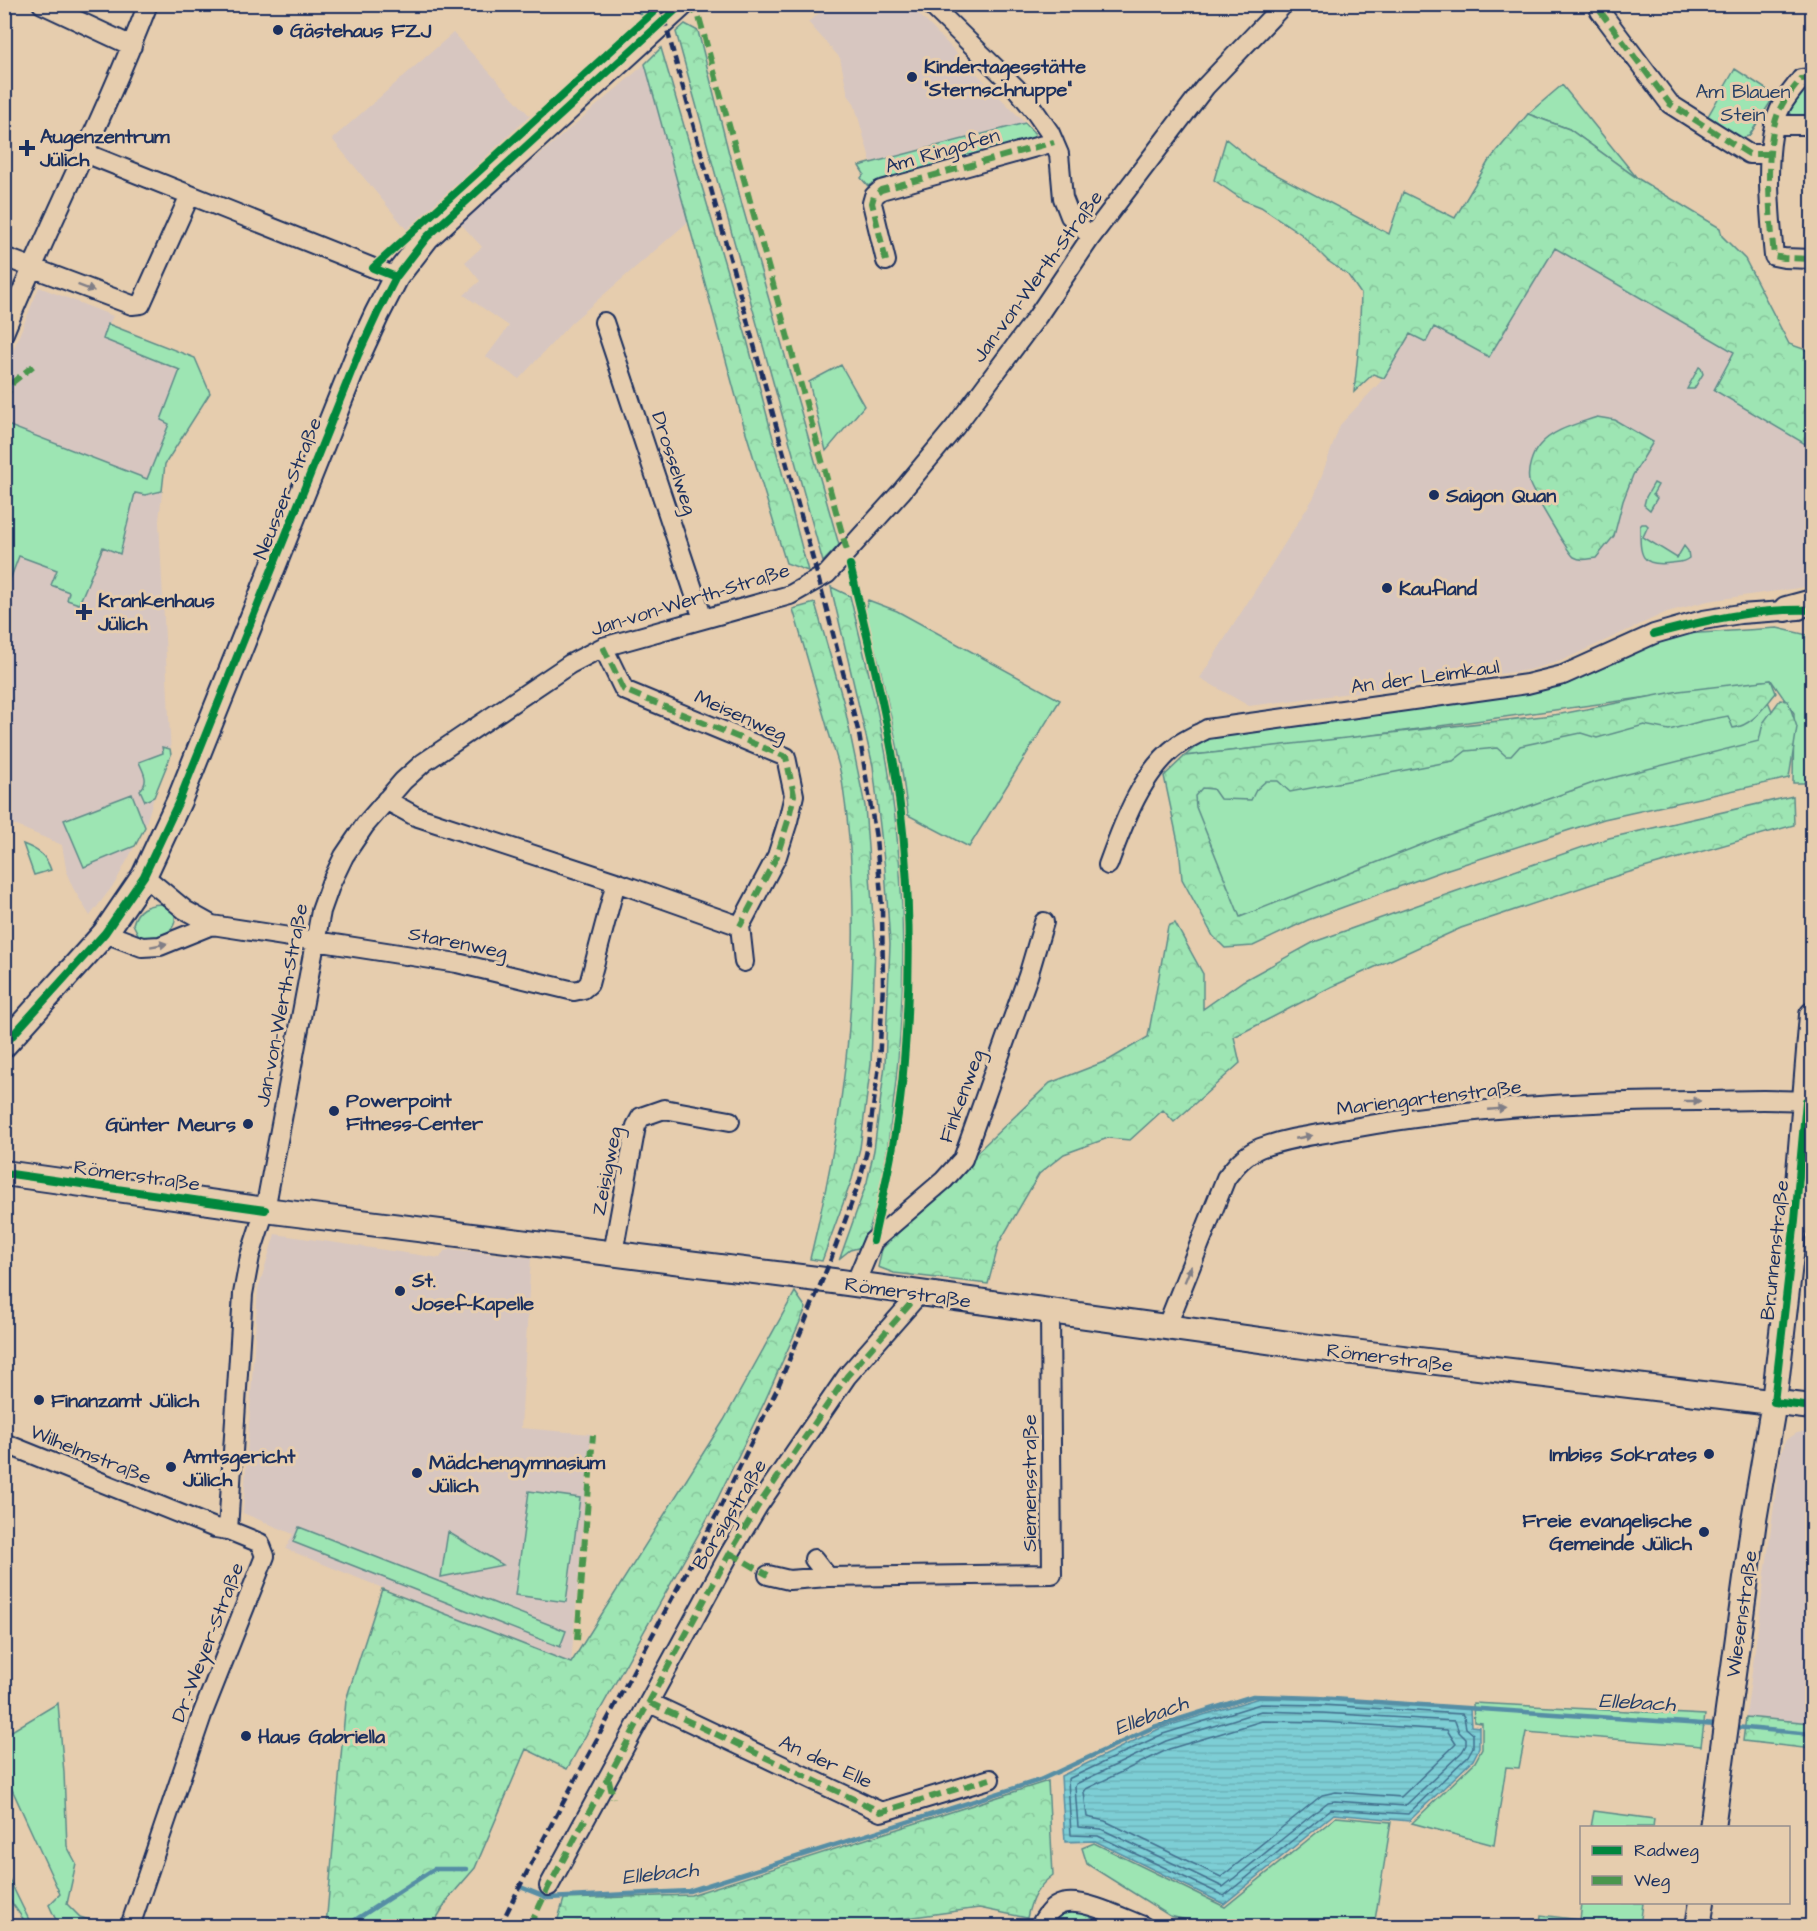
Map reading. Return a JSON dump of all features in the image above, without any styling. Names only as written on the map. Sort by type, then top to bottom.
[{"type":"main road","name":"Neusser Straße","points":[[4,1045],[105,933],[144,876],[179,801],[358,355],[396,277],[427,237],[682,4]]},
{"type":"main road","points":[[1786,609],[1812,602]]},
{"type":"main road","name":"Brunnenstraße","points":[[1774,1402],[1809,1102],[1812,1015]]},
{"type":"main road","name":"Römerstraße","points":[[4,1173],[265,1210],[855,1284],[1393,1358],[1812,1407]]},
{"type":"main road","name":"Wiesenstraße","points":[[1712,1826],[1754,1520],[1774,1402]]},
{"type":"main road","points":[[1698,1926],[1702,1904]]},
{"type":"street","points":[[42,4],[132,46]]},
{"type":"street","points":[[4,333],[31,268],[132,46],[148,4]]},
{"type":"street","points":[[930,4],[1016,88],[1034,110],[1059,154],[1063,198],[1070,216],[1091,237]]},
{"type":"street","name":"Jan-von-Werth-Straße","points":[[265,1210],[321,911],[344,856],[386,800],[423,763],[570,664],[603,647],[790,594],[827,574],[901,492],[955,427],[1037,317],[1091,237],[1205,87],[1284,4]]},
{"type":"street","points":[[1600,11],[1670,104],[1749,154],[1770,154]]},
{"type":"street","points":[[1812,78],[1801,79],[1781,105],[1774,125],[1770,154],[1774,256],[1812,259]]},
{"type":"street","points":[[1774,125],[1812,125]]},
{"type":"street","name":"Am Ringofen","points":[[886,261],[872,203],[874,196],[881,190],[1054,142]]},
{"type":"street","points":[[85,153],[396,277]]},
{"type":"street","points":[[7,258],[132,305],[141,304],[190,195]]},
{"type":"street","name":"Drosselweg","points":[[604,322],[703,619]]},
{"type":"street","name":"An der Leimkaul","points":[[1108,865],[1123,823],[1154,769],[1178,745],[1207,729],[1527,684],[1563,675],[1654,634],[1703,620],[1786,609],[1812,610]]},
{"type":"street","name":"Meisenweg","points":[[603,647],[624,690],[786,757],[794,795],[788,821],[777,856],[740,926]]},
{"type":"street","points":[[386,800],[415,816],[616,882],[740,926],[744,962]]},
{"type":"street","points":[[144,876],[185,910],[212,925],[314,942]]},
{"type":"street","name":"Starenweg","points":[[314,942],[398,952],[457,963],[574,991],[583,989],[589,984],[616,882]]},
{"type":"street","name":"Finkenweg","points":[[855,1284],[873,1241],[944,1180],[963,1159],[1028,976],[1044,922]]},
{"type":"street","points":[[105,933],[142,947],[160,946],[212,925]]},
{"type":"street","name":"Mariengartenstraße","points":[[1166,1328],[1226,1178],[1240,1159],[1259,1148],[1396,1120],[1459,1112],[1639,1101],[1809,1102]]},
{"type":"street","name":"Zeisigweg","points":[[613,1253],[636,1126],[641,1117],[664,1109],[730,1121]]},
{"type":"street","name":"Dr.-Weyer-Straße","points":[[130,1926],[202,1715],[265,1556],[260,1543],[228,1530],[243,1294],[250,1256],[265,1210]]},
{"type":"street","name":"Borsigstraße","points":[[549,1886],[609,1780],[730,1553],[770,1488],[854,1367],[920,1293]]},
{"type":"street","name":"Siemensstraße","points":[[768,1575],[789,1580],[828,1577],[1052,1574],[1050,1312]]},
{"type":"street","name":"Wilhelmstraße","points":[[4,1443],[215,1528],[228,1530]]},
{"type":"street","points":[[814,1558],[828,1577]]},
{"type":"street","name":"An der Elle","points":[[650,1703],[881,1812],[990,1779]]},
{"type":"street","points":[[609,1780],[613,1798]]},
{"type":"street","points":[[1040,1926],[1047,1914],[1065,1903],[1086,1905],[1143,1926]]},
{"type":"shaded area","name":"Kindertagesstätte \"Sternschnuppe\"","points":[[824,5],[910,5],[1025,123],[871,162],[854,103],[848,95],[840,58],[808,22],[826,8]]},
{"type":"shaded area","points":[[453,33],[530,116],[407,230],[332,139]]},
{"type":"shaded area","points":[[645,64],[689,221],[571,323],[519,379],[486,357],[509,326],[464,295],[480,281],[465,262],[482,247],[460,223]]},
{"type":"shaded area","points":[[1554,248],[1735,352],[1715,390],[1812,448],[1812,586],[1708,601],[1667,612],[1561,661],[1529,670],[1249,706],[1200,678],[1314,497],[1340,425],[1384,378],[1411,334],[1434,326],[1489,357]]},
{"type":"shaded area","name":"Krankenhaus Jülich","points":[[39,287],[113,316],[109,324],[195,358],[210,393],[165,464],[159,521],[171,755],[145,827],[115,883],[90,916],[67,874],[62,845],[5,821],[5,370]]},
{"type":"shaded area","name":"Mädchengymnasium Jülich","points":[[275,1234],[440,1258],[444,1251],[452,1249],[531,1258],[521,1428],[591,1434],[571,1664],[286,1549],[293,1534],[243,1513],[258,1289]]},
{"type":"shaded area","points":[[1812,1430],[1812,1723],[1746,1717],[1781,1453],[1786,1440],[1797,1433]]},
{"type":"green space","points":[[633,5],[650,5],[652,11],[647,16],[642,15]]},
{"type":"green space","points":[[685,24],[698,31],[742,205],[839,545],[823,562],[676,32]]},
{"type":"green space","points":[[661,48],[746,336],[808,571],[786,563],[744,426],[645,64]]},
{"type":"green space","name":"Am Blauen Stein","points":[[1735,69],[1775,95],[1749,136],[1741,138],[1708,116]]},
{"type":"green space","points":[[1562,85],[1637,178],[1569,129],[1528,114]]},
{"type":"green space","points":[[1812,86],[1812,121],[1795,121],[1787,107],[1799,89]]},
{"type":"green space","points":[[1528,114],[1569,129],[1637,178],[1720,228],[1722,236],[1745,259],[1789,344],[1812,352],[1812,448],[1714,390],[1734,352],[1555,248],[1489,357],[1434,327],[1426,342],[1410,334],[1384,378],[1373,374],[1354,392],[1361,294],[1348,275],[1328,261],[1301,234],[1261,207],[1243,200],[1214,180],[1226,139],[1258,165],[1389,234],[1403,192],[1455,218],[1488,162]]},
{"type":"green space","points":[[1025,123],[1035,134],[1032,141],[877,181],[868,186],[861,178],[864,174],[859,166]]},
{"type":"green space","points":[[108,324],[195,358],[210,393],[165,464],[162,491],[145,495],[135,493],[120,554],[103,547],[79,604],[67,600],[69,592],[51,585],[57,570],[19,556],[5,593],[5,424],[147,479],[169,424],[161,420],[180,370],[103,339]]},
{"type":"green space","points":[[841,365],[864,406],[826,451],[809,382]]},
{"type":"green space","points":[[1699,367],[1703,374],[1694,389],[1687,389]]},
{"type":"green space","points":[[1597,417],[1615,420],[1653,442],[1633,475],[1623,501],[1614,536],[1596,558],[1582,559],[1574,557],[1542,507],[1529,481],[1529,472],[1534,453],[1551,435]]},
{"type":"green space","points":[[1654,483],[1658,485],[1653,494],[1657,498],[1650,510],[1644,505]]},
{"type":"green space","points":[[1642,524],[1648,526],[1643,537],[1677,558],[1684,546],[1689,558],[1685,561],[1660,564],[1647,560],[1641,551],[1640,544]]},
{"type":"green space","points":[[831,587],[850,596],[881,729],[895,816],[903,944],[897,1072],[882,1182],[874,1215],[862,1247],[850,1250],[840,1258],[867,1182],[874,1150],[885,1065],[890,944],[885,869],[873,766]]},
{"type":"green space","points":[[868,600],[897,611],[1060,700],[969,847],[908,815],[901,764],[890,713],[879,663],[864,613]]},
{"type":"green space","points":[[815,603],[844,704],[865,806],[875,945],[871,1064],[860,1148],[852,1179],[822,1261],[810,1259],[835,1141],[843,1081],[850,1021],[853,900],[841,773],[793,609]]},
{"type":"green space","points":[[1777,628],[1812,636],[1812,740],[1805,783],[1793,783],[1794,713],[1771,680],[1346,739],[1185,756],[1207,737],[1552,686],[1669,635]]},
{"type":"green space","points":[[1771,680],[1776,693],[1752,720],[1733,728],[1728,716],[1669,730],[1644,725],[1597,738],[1581,733],[1520,746],[1511,756],[1506,756],[1497,748],[1466,751],[1453,761],[1290,792],[1278,781],[1266,781],[1256,790],[1251,800],[1220,799],[1213,789],[1202,788],[1195,796],[1196,807],[1240,917],[1433,840],[1596,782],[1759,741],[1763,723],[1780,700],[1788,701],[1797,727],[1789,778],[1604,819],[1445,870],[1308,920],[1253,946],[1225,948],[1213,936],[1182,879],[1179,847],[1164,776],[1185,756],[1561,714],[1679,691]]},
{"type":"green space","points":[[1765,694],[1782,735],[1239,918],[1181,785]]},
{"type":"green space","points":[[162,747],[170,749],[171,755],[154,797],[145,801],[140,790],[145,783],[145,776],[139,762],[163,753]]},
{"type":"green space","points":[[132,794],[145,827],[135,846],[84,867],[64,820]]},
{"type":"green space","points":[[1793,796],[1794,825],[1616,876],[1461,928],[1331,987],[1234,1037],[1240,1063],[1174,1122],[1163,1110],[1130,1140],[1108,1138],[1064,1154],[1039,1174],[999,1243],[988,1284],[894,1273],[878,1267],[882,1249],[974,1155],[1050,1083],[1109,1060],[1148,1037],[1168,926],[1175,923],[1203,974],[1203,1009],[1243,981],[1314,942],[1609,838]]},
{"type":"green space","points":[[23,844],[41,854],[47,860],[51,870],[34,875]]},
{"type":"green space","points":[[161,904],[173,912],[175,918],[172,928],[167,933],[154,938],[139,936],[133,924],[137,915],[151,905]]},
{"type":"green space","points":[[795,1292],[806,1308],[764,1403],[712,1510],[567,1769],[526,1749],[475,1868],[449,1898],[432,1926],[326,1926],[346,1700],[382,1589],[571,1663],[724,1420]]},
{"type":"green space","points":[[529,1491],[580,1498],[566,1602],[515,1595]]},
{"type":"green space","points":[[299,1527],[566,1631],[560,1647],[293,1542]]},
{"type":"green space","points":[[448,1532],[503,1565],[441,1577]]},
{"type":"green space","points":[[58,1703],[67,1846],[76,1863],[67,1904],[80,1917],[107,1926],[65,1926],[55,1918],[49,1905],[60,1894],[5,1774],[5,1735]]},
{"type":"green space","points":[[1473,1703],[1705,1715],[1701,1746],[1526,1732],[1519,1768],[1506,1767],[1494,1845],[1412,1823],[1475,1762],[1482,1749],[1482,1723],[1474,1722]]},
{"type":"green space","points":[[1746,1717],[1812,1723],[1812,1749],[1743,1741]]},
{"type":"green space","points":[[1048,1781],[1053,1875],[1036,1894],[1027,1918],[979,1908],[848,1926],[693,1926],[691,1923],[681,1926],[574,1926],[558,1919],[564,1899],[691,1895]]},
{"type":"green space","points":[[1594,1811],[1654,1819],[1653,1826],[1591,1826]]},
{"type":"green space","points":[[1336,1817],[1391,1822],[1374,1926],[1211,1926],[1170,1916],[1087,1864],[1082,1848],[1094,1843],[1225,1907]]},
{"type":"green space","points":[[4,1869],[32,1926],[28,1926],[5,1893]]},
{"type":"green space","points":[[1582,1904],[1643,1904],[1640,1926],[1540,1926],[1541,1915],[1580,1920]]},
{"type":"green space","points":[[1065,1907],[1096,1912],[1103,1926],[1047,1926]]},
{"type":"water","points":[[1259,1698],[1323,1699],[1470,1709],[1471,1726],[1479,1727],[1479,1748],[1473,1760],[1409,1821],[1334,1814],[1224,1904],[1095,1841],[1065,1842],[1061,1776],[1161,1728]]},
{"type":"waterway","name":"Ellebach","points":[[523,1888],[548,1898],[689,1891],[1040,1780],[1154,1727],[1253,1696],[1318,1698],[1717,1725]]},
{"type":"waterway","name":"Ellebach","points":[[1735,1727],[1812,1734]]},
{"type":"waterway","name":"Ellebach","points":[[346,1926],[434,1869],[466,1869]]},
{"type":"railway","points":[[500,1926],[541,1844],[717,1514],[777,1389],[831,1259],[860,1180],[867,1150],[879,1066],[883,983],[882,907],[876,838],[859,734],[660,4]]},
{"type":"marked path","points":[[688,4],[699,17],[847,551]]},
{"type":"marked path","points":[[1600,11],[1670,104],[1749,154],[1770,154]]},
{"type":"marked path","points":[[1812,78],[1801,79],[1782,105],[1772,138],[1769,179],[1774,256],[1812,259]]},
{"type":"marked path","points":[[886,261],[872,203],[874,196],[881,190],[1054,142]]},
{"type":"marked path","points":[[4,401],[13,382],[33,366]]},
{"type":"marked path","points":[[603,647],[624,690],[786,757],[794,795],[788,821],[777,856],[740,926]]},
{"type":"marked path","points":[[530,1926],[549,1886],[730,1553],[758,1506],[847,1376],[920,1293]]},
{"type":"marked path","points":[[577,1640],[593,1435]]},
{"type":"marked path","points":[[730,1553],[768,1575]]},
{"type":"marked path","points":[[650,1703],[881,1812],[990,1779]]},
{"type":"marked path","points":[[609,1780],[613,1798]]},
{"type":"cycle path","points":[[396,277],[373,268],[662,4]]},
{"type":"cycle path","points":[[4,1045],[105,933],[144,876],[179,801],[358,355],[396,277],[427,237],[682,4]]},
{"type":"cycle path","points":[[850,565],[891,744],[907,879],[909,952],[907,1025],[902,1084],[892,1151],[873,1241]]},
{"type":"cycle path","points":[[1654,634],[1732,616],[1772,611],[1812,610]]},
{"type":"cycle path","points":[[1806,1101],[1774,1402],[1812,1407]]},
{"type":"cycle path","points":[[4,1173],[265,1210]]},
{"type":"place","name":"Gästehaus FZJ","points":[[278,30]]},
{"type":"place","name":"Kindertagesstätte \"Sternschnuppe\"","points":[[912,77]]},
{"type":"place","name":"Augenzentrum Jülich","points":[[27,148]]},
{"type":"place","name":"Saigon Quan","points":[[1434,495]]},
{"type":"place","name":"Kaufland","points":[[1387,588]]},
{"type":"place","name":"Krankenhaus Jülich","points":[[84,612]]},
{"type":"place","name":"Powerpoint Fitness-Center","points":[[334,1111]]},
{"type":"place","name":"Günter Meurs","points":[[248,1124]]},
{"type":"place","name":"St. Josef-Kapelle","points":[[400,1291]]},
{"type":"place","name":"Finanzamt Jülich","points":[[39,1400]]},
{"type":"place","name":"Imbiss Sokrates","points":[[1709,1454]]},
{"type":"place","name":"Amtsgericht Jülich","points":[[171,1467]]},
{"type":"place","name":"Mädchengymnasium Jülich","points":[[417,1473]]},
{"type":"place","name":"Freie evangelische Gemeinde Jülich","points":[[1704,1532]]},
{"type":"place","name":"Haus Gabriella","points":[[246,1736]]}]
